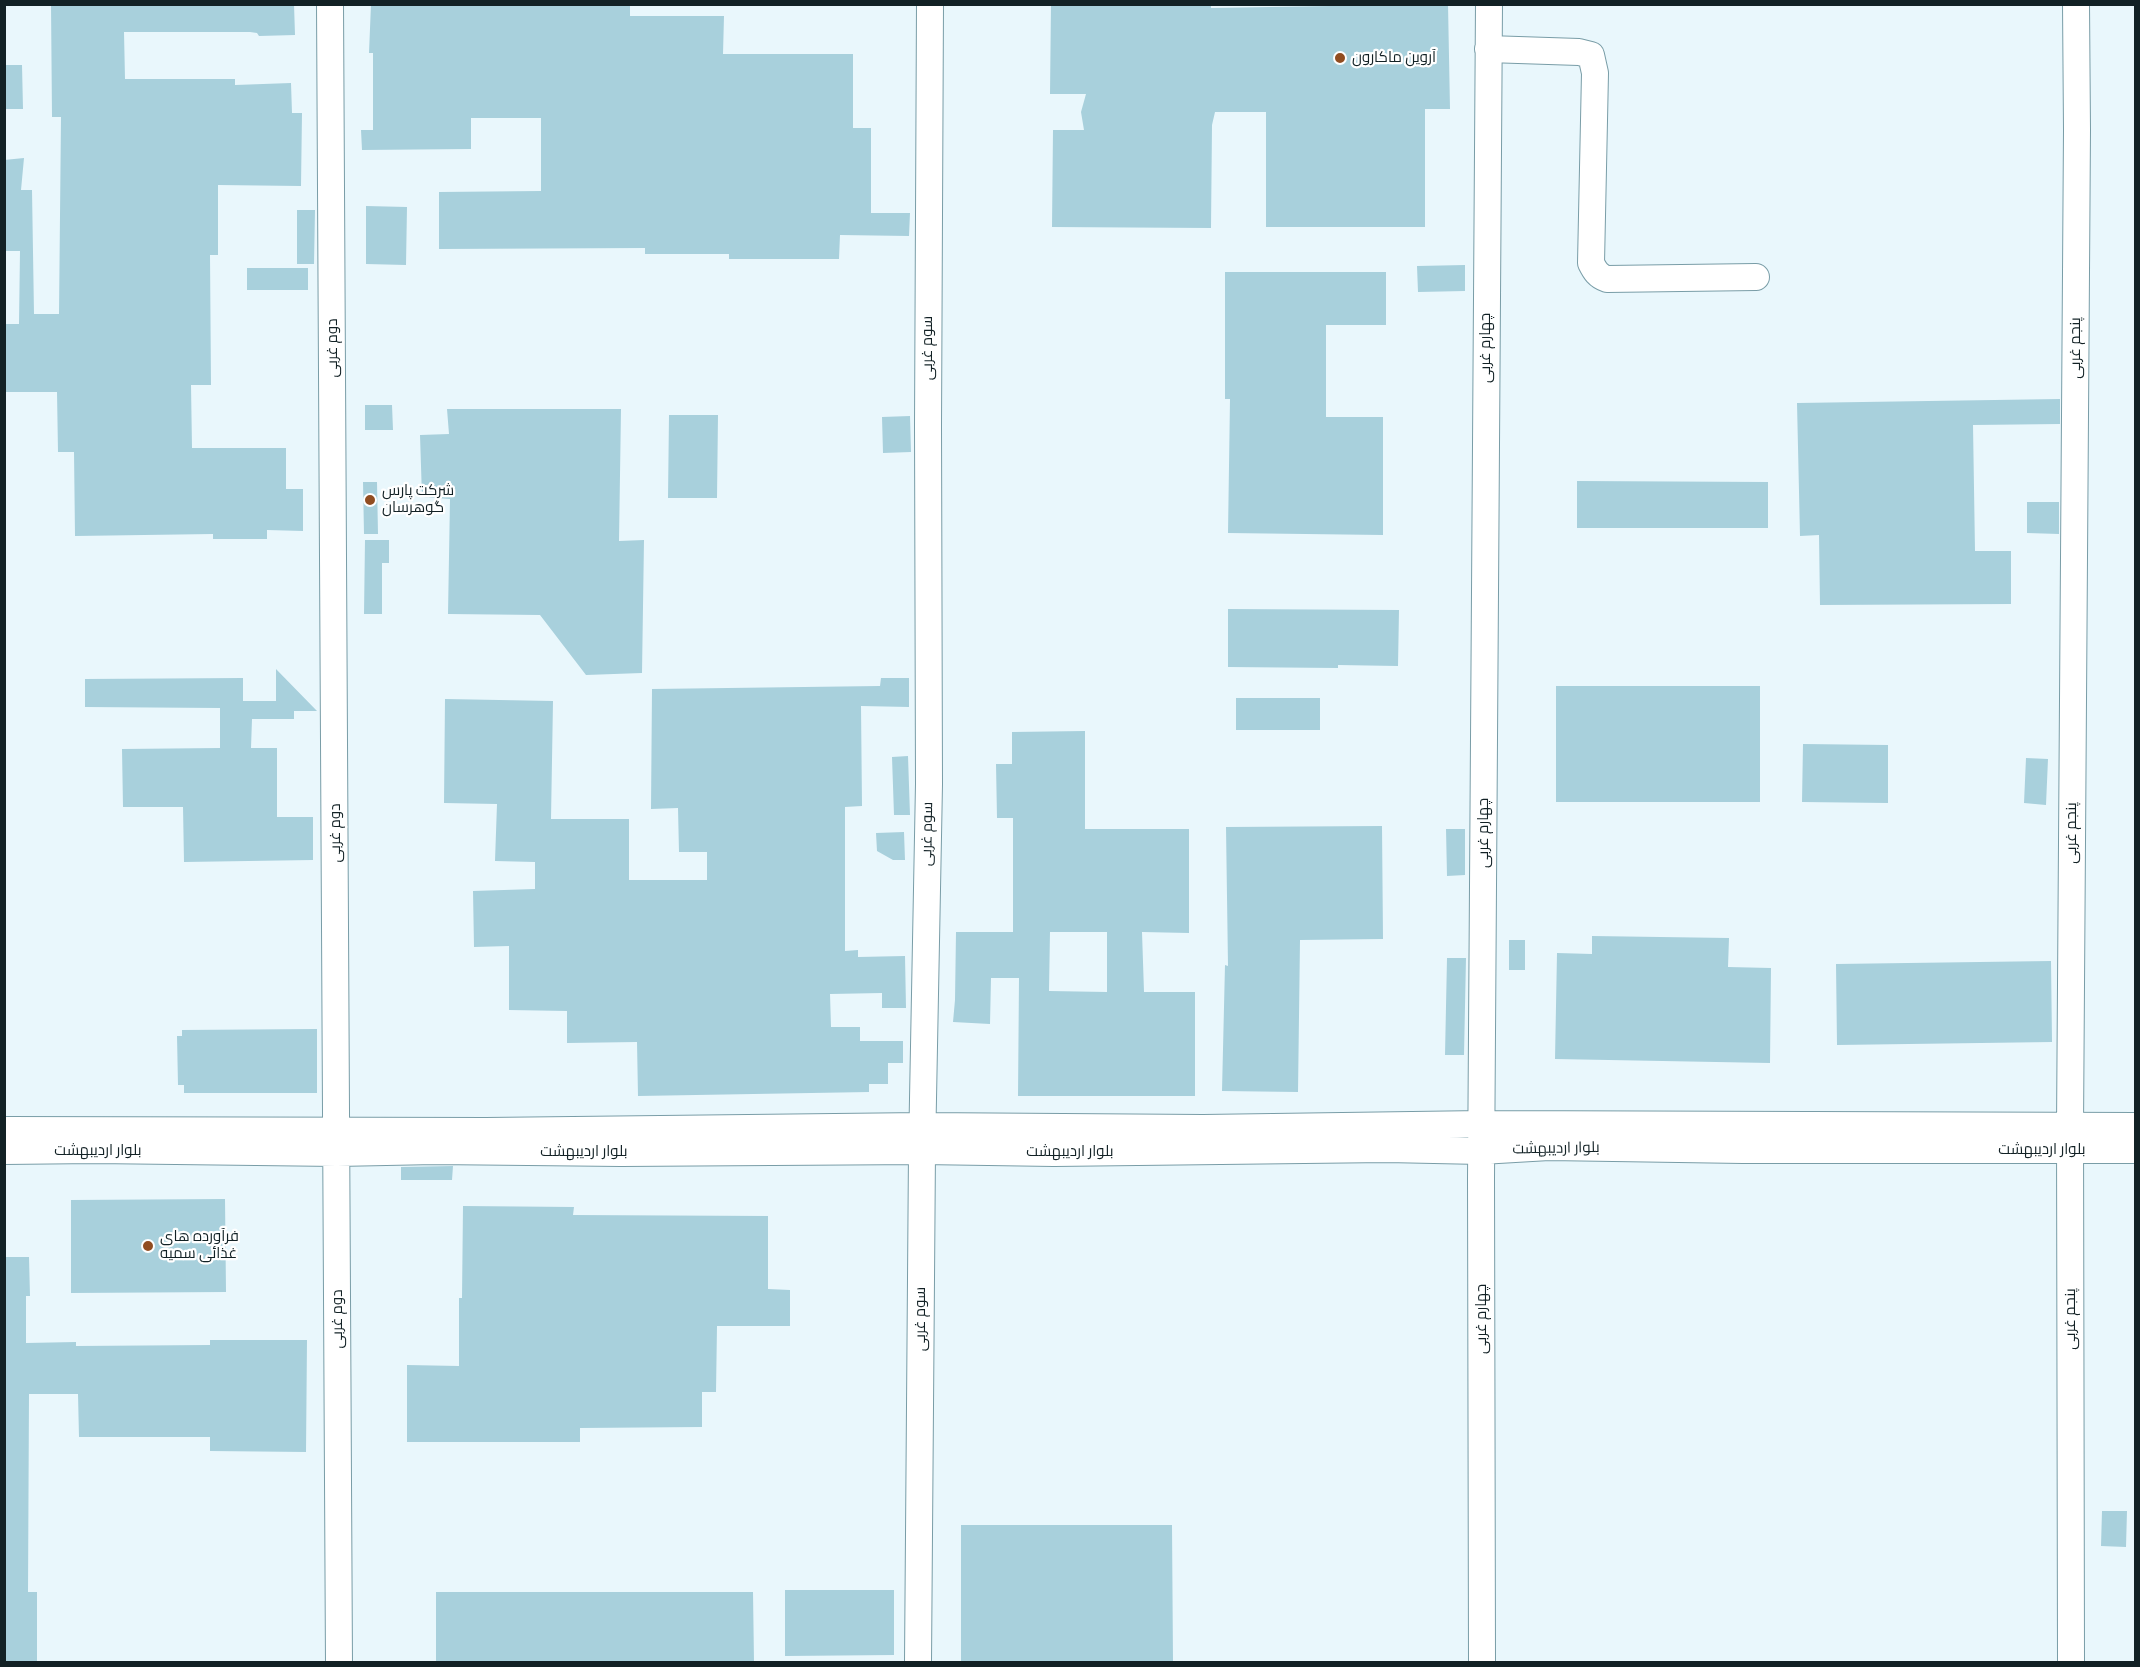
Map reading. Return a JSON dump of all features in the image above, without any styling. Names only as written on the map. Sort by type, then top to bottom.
[{"type":"street","name":"دوم غربی","points":[[330,4],[339,1662]]},
{"type":"street","name":"سوم غربی","points":[[918,1662],[922,1138],[929,784],[930,4]]},
{"type":"street","name":"چهارم غربی","points":[[1482,1662],[1481,1151],[1489,4]]},
{"type":"street","name":"پنجم غربی","points":[[2072,1662],[2070,1138],[2076,4]]},
{"type":"street","points":[[1488,49],[1579,51],[1591,56],[1594,61],[1591,263],[1595,272],[1607,279],[1756,278]]},
{"type":"street","name":"بلوار اردیبهشت","points":[[4,1151],[95,1150],[685,1130],[922,1138],[1203,1128],[1482,1124],[2070,1138],[2136,1150]]},
{"type":"street","name":"بلوار اردیبهشت","points":[[922,1138],[1054,1153],[1388,1149],[1481,1151],[1549,1147],[1743,1150],[2070,1138],[2136,1126]]},
{"type":"street","name":"بلوار اردیبهشت","points":[[4,1130],[337,1142]]},
{"type":"building","points":[[51,4],[294,4],[295,35],[259,36],[257,33],[250,32],[124,32],[125,79],[235,79],[235,85],[291,83],[292,113],[302,113],[301,186],[218,185],[218,255],[210,255],[211,385],[191,385],[192,448],[286,448],[286,489],[303,489],[303,531],[267,530],[267,539],[213,539],[213,534],[75,536],[74,452],[58,452],[57,392],[4,392],[4,324],[19,324],[20,251],[4,251],[4,160],[24,158],[21,190],[32,190],[34,314],[59,314],[61,117],[52,117]]},
{"type":"building","points":[[371,4],[630,4],[630,16],[724,16],[723,54],[853,54],[853,128],[871,128],[871,213],[910,213],[909,236],[840,235],[839,259],[729,259],[729,254],[645,254],[645,248],[439,249],[439,192],[541,191],[541,118],[471,118],[471,149],[362,150],[361,130],[373,130],[373,53],[369,53]]},
{"type":"building","points":[[1051,4],[1211,4],[1211,8],[1448,4],[1450,109],[1425,109],[1425,227],[1266,227],[1266,112],[1215,112],[1212,125],[1211,228],[1052,227],[1053,130],[1084,130],[1081,112],[1086,94],[1050,94]]},
{"type":"building","points":[[4,65],[22,65],[23,109],[4,109]]},
{"type":"building","points":[[366,206],[407,207],[406,265],[366,264]]},
{"type":"building","points":[[297,210],[315,210],[314,264],[297,264]]},
{"type":"building","points":[[1465,265],[1465,291],[1418,292],[1417,266]]},
{"type":"building","points":[[247,268],[308,268],[308,290],[247,290]]},
{"type":"building","points":[[1225,272],[1386,272],[1386,325],[1326,325],[1326,417],[1383,417],[1383,535],[1228,533],[1230,399],[1225,399]]},
{"type":"building","points":[[2060,399],[2060,424],[1973,425],[1975,551],[2011,551],[2011,604],[1820,605],[1819,535],[1800,536],[1797,403]]},
{"type":"building","points":[[365,405],[392,405],[393,430],[365,430]]},
{"type":"building","points":[[447,409],[621,409],[619,541],[644,540],[642,673],[586,675],[540,615],[448,614],[450,499],[422,497],[420,435],[449,434]]},
{"type":"building","points":[[669,415],[718,415],[717,498],[668,498]]},
{"type":"building","points":[[910,416],[911,452],[883,453],[882,417]]},
{"type":"building","points":[[1577,481],[1768,482],[1768,528],[1577,528]]},
{"type":"building","points":[[363,482],[377,482],[378,534],[364,534]]},
{"type":"building","points":[[2027,502],[2059,502],[2059,534],[2027,533]]},
{"type":"building","points":[[365,540],[389,540],[389,563],[382,563],[382,614],[364,614]]},
{"type":"building","points":[[1228,609],[1399,610],[1398,666],[1228,667]]},
{"type":"building","points":[[276,669],[317,711],[294,711],[294,719],[252,719],[251,748],[277,748],[277,817],[313,817],[313,860],[184,862],[183,807],[123,807],[122,749],[220,748],[220,708],[85,707],[85,679],[243,678],[243,701],[276,701]]},
{"type":"building","points":[[881,678],[909,678],[909,707],[861,706],[862,806],[845,807],[845,951],[858,950],[858,957],[905,956],[906,1008],[882,1008],[882,993],[830,994],[831,1027],[860,1027],[860,1041],[903,1041],[903,1063],[888,1063],[888,1084],[869,1084],[869,1092],[638,1096],[637,1042],[567,1043],[567,1011],[509,1010],[509,946],[474,947],[473,891],[535,889],[535,862],[495,861],[497,804],[444,803],[445,699],[553,701],[551,819],[629,819],[629,880],[707,880],[707,852],[679,852],[678,808],[651,809],[652,689],[880,686]]},
{"type":"building","points":[[1556,686],[1760,686],[1760,802],[1556,802]]},
{"type":"building","points":[[1236,698],[1320,698],[1320,730],[1236,730]]},
{"type":"building","points":[[1085,731],[1085,829],[1189,829],[1189,933],[1142,932],[1144,992],[1195,992],[1195,1096],[1018,1096],[1019,978],[991,978],[990,1024],[953,1022],[956,932],[1013,932],[1013,818],[997,818],[996,764],[1012,764],[1012,732]],"holes":[[[1050,932],[1107,932],[1107,992],[1049,991]]]},
{"type":"building","points":[[1803,744],[1888,745],[1888,803],[1802,802]]},
{"type":"building","points":[[908,756],[910,815],[894,815],[892,757]]},
{"type":"building","points":[[2026,758],[2048,759],[2046,805],[2024,803]]},
{"type":"building","points":[[1382,826],[1383,939],[1300,940],[1298,1092],[1222,1091],[1225,965],[1228,966],[1226,827]]},
{"type":"building","points":[[1446,829],[1465,829],[1465,875],[1447,876]]},
{"type":"building","points":[[904,832],[905,860],[893,860],[877,851],[876,833]]},
{"type":"building","points":[[1592,936],[1729,938],[1728,967],[1771,968],[1770,1063],[1555,1059],[1557,953],[1592,954]]},
{"type":"building","points":[[1509,940],[1525,940],[1525,970],[1509,970]]},
{"type":"building","points":[[1447,958],[1466,958],[1464,1055],[1445,1055]]},
{"type":"building","points":[[2051,961],[2052,1042],[1837,1045],[1836,964]]},
{"type":"building","points":[[317,1029],[317,1093],[184,1093],[184,1085],[178,1085],[177,1036],[182,1036],[182,1030]]},
{"type":"building","points":[[453,1166],[452,1180],[401,1180],[401,1167]]},
{"type":"building","name":"فرآورده های غذائی سمیه","points":[[225,1199],[226,1292],[71,1293],[71,1200]]},
{"type":"building","points":[[463,1206],[574,1207],[573,1215],[768,1216],[768,1289],[790,1290],[790,1326],[717,1326],[716,1392],[702,1392],[702,1427],[580,1428],[580,1442],[407,1442],[407,1365],[459,1366]]},
{"type":"building","points":[[4,1257],[29,1257],[30,1296],[26,1296],[26,1343],[76,1342],[76,1346],[210,1345],[210,1340],[307,1340],[306,1452],[210,1451],[210,1437],[79,1437],[78,1394],[29,1394],[28,1592],[37,1592],[37,1662],[4,1662]]},
{"type":"building","points":[[2102,1511],[2127,1511],[2126,1547],[2101,1546]]},
{"type":"building","points":[[961,1525],[1172,1525],[1173,1662],[961,1662]]},
{"type":"building","points":[[785,1590],[894,1590],[894,1655],[785,1656]]},
{"type":"building","points":[[436,1592],[753,1592],[754,1662],[436,1662]]},
{"type":"place","name":"آروین ماکارون","points":[[1340,58]]},
{"type":"place","name":"شرکت پارس گوهرسان","points":[[370,500]]},
{"type":"place","name":"فرآورده های غذائی سمیه","points":[[148,1246]]}]
